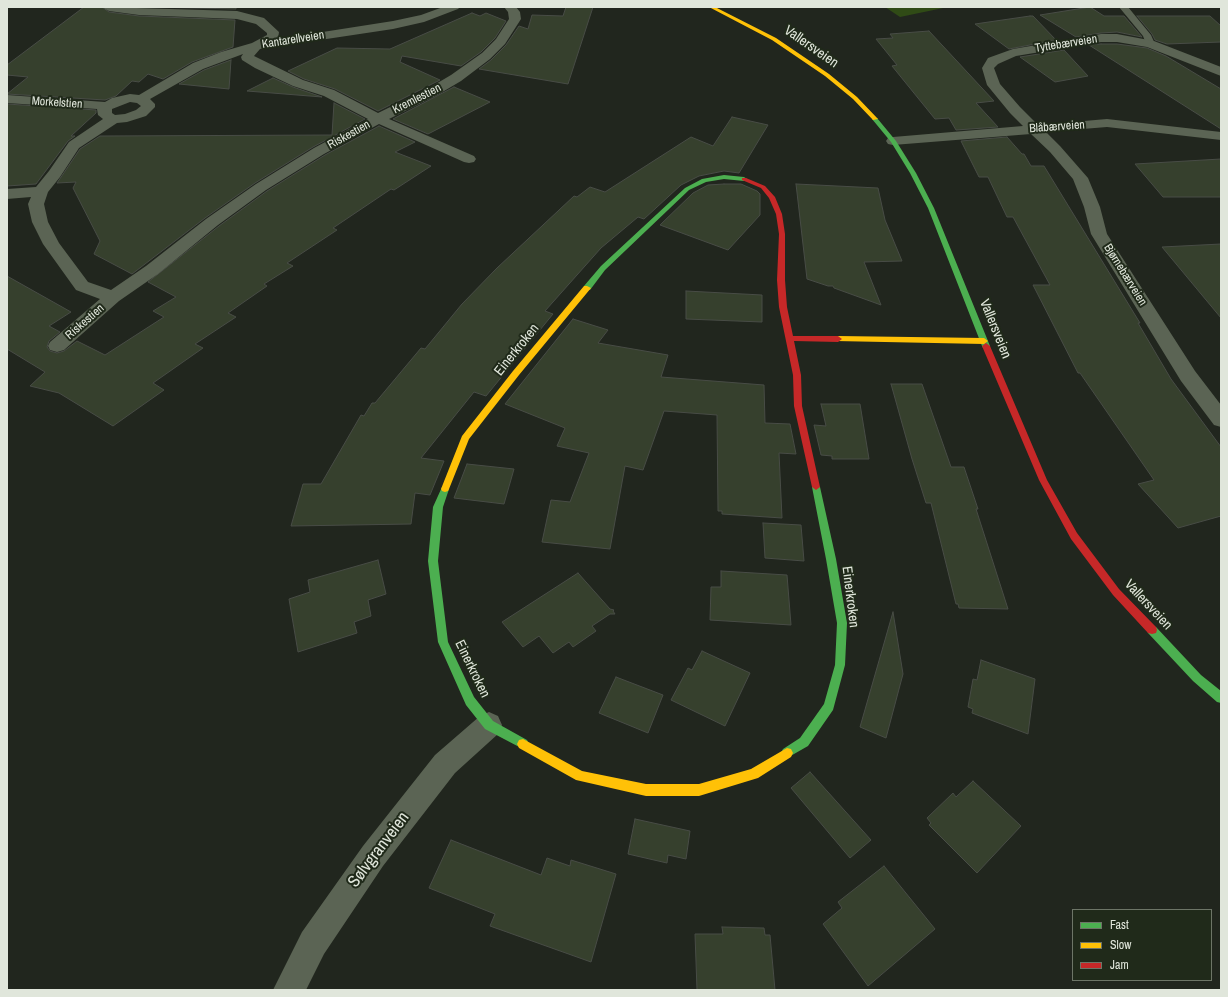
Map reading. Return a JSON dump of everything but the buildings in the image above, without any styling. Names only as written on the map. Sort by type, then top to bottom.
[{"type":"street","points":[[109,7],[140,11],[237,15],[260,21],[273,32],[273,37],[256,46]]},
{"type":"street","name":"Kantarellveien","points":[[113,297],[82,286],[51,244],[40,222],[36,204],[41,191],[55,174],[74,145],[123,99],[141,99],[198,66],[225,55],[256,46],[424,18],[454,7]]},
{"type":"street","name":"Kremlestien","points":[[378,119],[434,91],[456,78],[486,56],[501,41],[515,19],[514,12],[510,7]]},
{"type":"street","name":"Vallersveien","points":[[711,7],[774,38],[816,67],[855,98],[874,117],[893,141],[913,173],[931,208],[984,341],[1043,480],[1074,536],[1116,592],[1197,678],[1221,698]]},
{"type":"street","name":"Tyttebærveien","points":[[1035,128],[1015,110],[994,85],[988,68],[993,61],[1013,53],[1101,38],[1132,40],[1150,44],[1221,72]]},
{"type":"street","name":"Riskestien","points":[[256,46],[247,57],[260,65],[298,83],[329,93],[378,119]]},
{"type":"street","name":"Morkelstien","points":[[7,99],[110,112]]},
{"type":"street","name":"Kantarellveien","points":[[110,112],[127,118],[141,113],[148,107],[148,104],[141,99]]},
{"type":"street","name":"Riskestien","points":[[57,346],[113,297],[152,270],[212,222],[261,187],[319,151],[378,119]]},
{"type":"street","name":"Kremlestien","points":[[378,119],[469,160]]},
{"type":"street","name":"Blåbærveien","points":[[893,141],[1107,123],[1221,136]]},
{"type":"street","name":"Bjørnebærveien","points":[[1035,128],[1080,178],[1092,207],[1099,234],[1188,376],[1221,420]]},
{"type":"street","name":"Einerkroken","points":[[724,177],[744,179],[763,187],[772,197],[779,214],[780,221],[783,307],[790,338],[797,375],[798,406],[831,559],[842,623],[840,665],[829,706],[804,742],[754,774],[700,790],[646,790],[580,776],[489,725],[470,701],[443,642],[433,561],[438,507],[465,438],[516,373],[603,268],[687,189],[704,180],[724,177]]},
{"type":"street","points":[[7,194],[41,191]]},
{"type":"street","points":[[790,338],[984,341]]},
{"type":"street","name":"Sølvgranveien","points":[[290,990],[313,944],[373,856],[445,764],[489,725]]},
{"type":"lane","points":[[1123,7],[1147,35],[1150,44]]},
{"type":"green space","points":[[885,7],[948,7],[900,17]]},
{"type":"traffic: fast","points":[[875,119],[893,141],[913,173],[931,208],[986,346]]},
{"type":"traffic: fast","points":[[587,288],[603,268],[687,189],[704,180],[724,177],[744,179]]},
{"type":"traffic: fast","points":[[787,753],[804,742],[829,706],[840,665],[842,623],[831,559],[816,487]]},
{"type":"traffic: fast","points":[[445,489],[438,507],[433,561],[443,642],[470,701],[489,725],[523,744]]},
{"type":"traffic: fast","points":[[1152,630],[1197,678],[1221,698]]},
{"type":"traffic: slow","points":[[711,7],[774,39],[827,75],[855,98],[875,119]]},
{"type":"traffic: slow","points":[[445,489],[465,438],[516,373],[587,288]]},
{"type":"traffic: slow","points":[[838,339],[984,341]]},
{"type":"traffic: slow","points":[[523,744],[580,776],[646,790],[699,790],[754,774],[787,753]]},
{"type":"traffic: jam","points":[[744,179],[763,187],[772,197],[779,214],[782,234],[781,280],[783,307],[790,338],[838,339]]},
{"type":"traffic: jam","points":[[790,338],[797,375],[798,406],[816,487]]},
{"type":"traffic: jam","points":[[986,346],[1043,480],[1074,536],[1116,592],[1152,630]]}]
